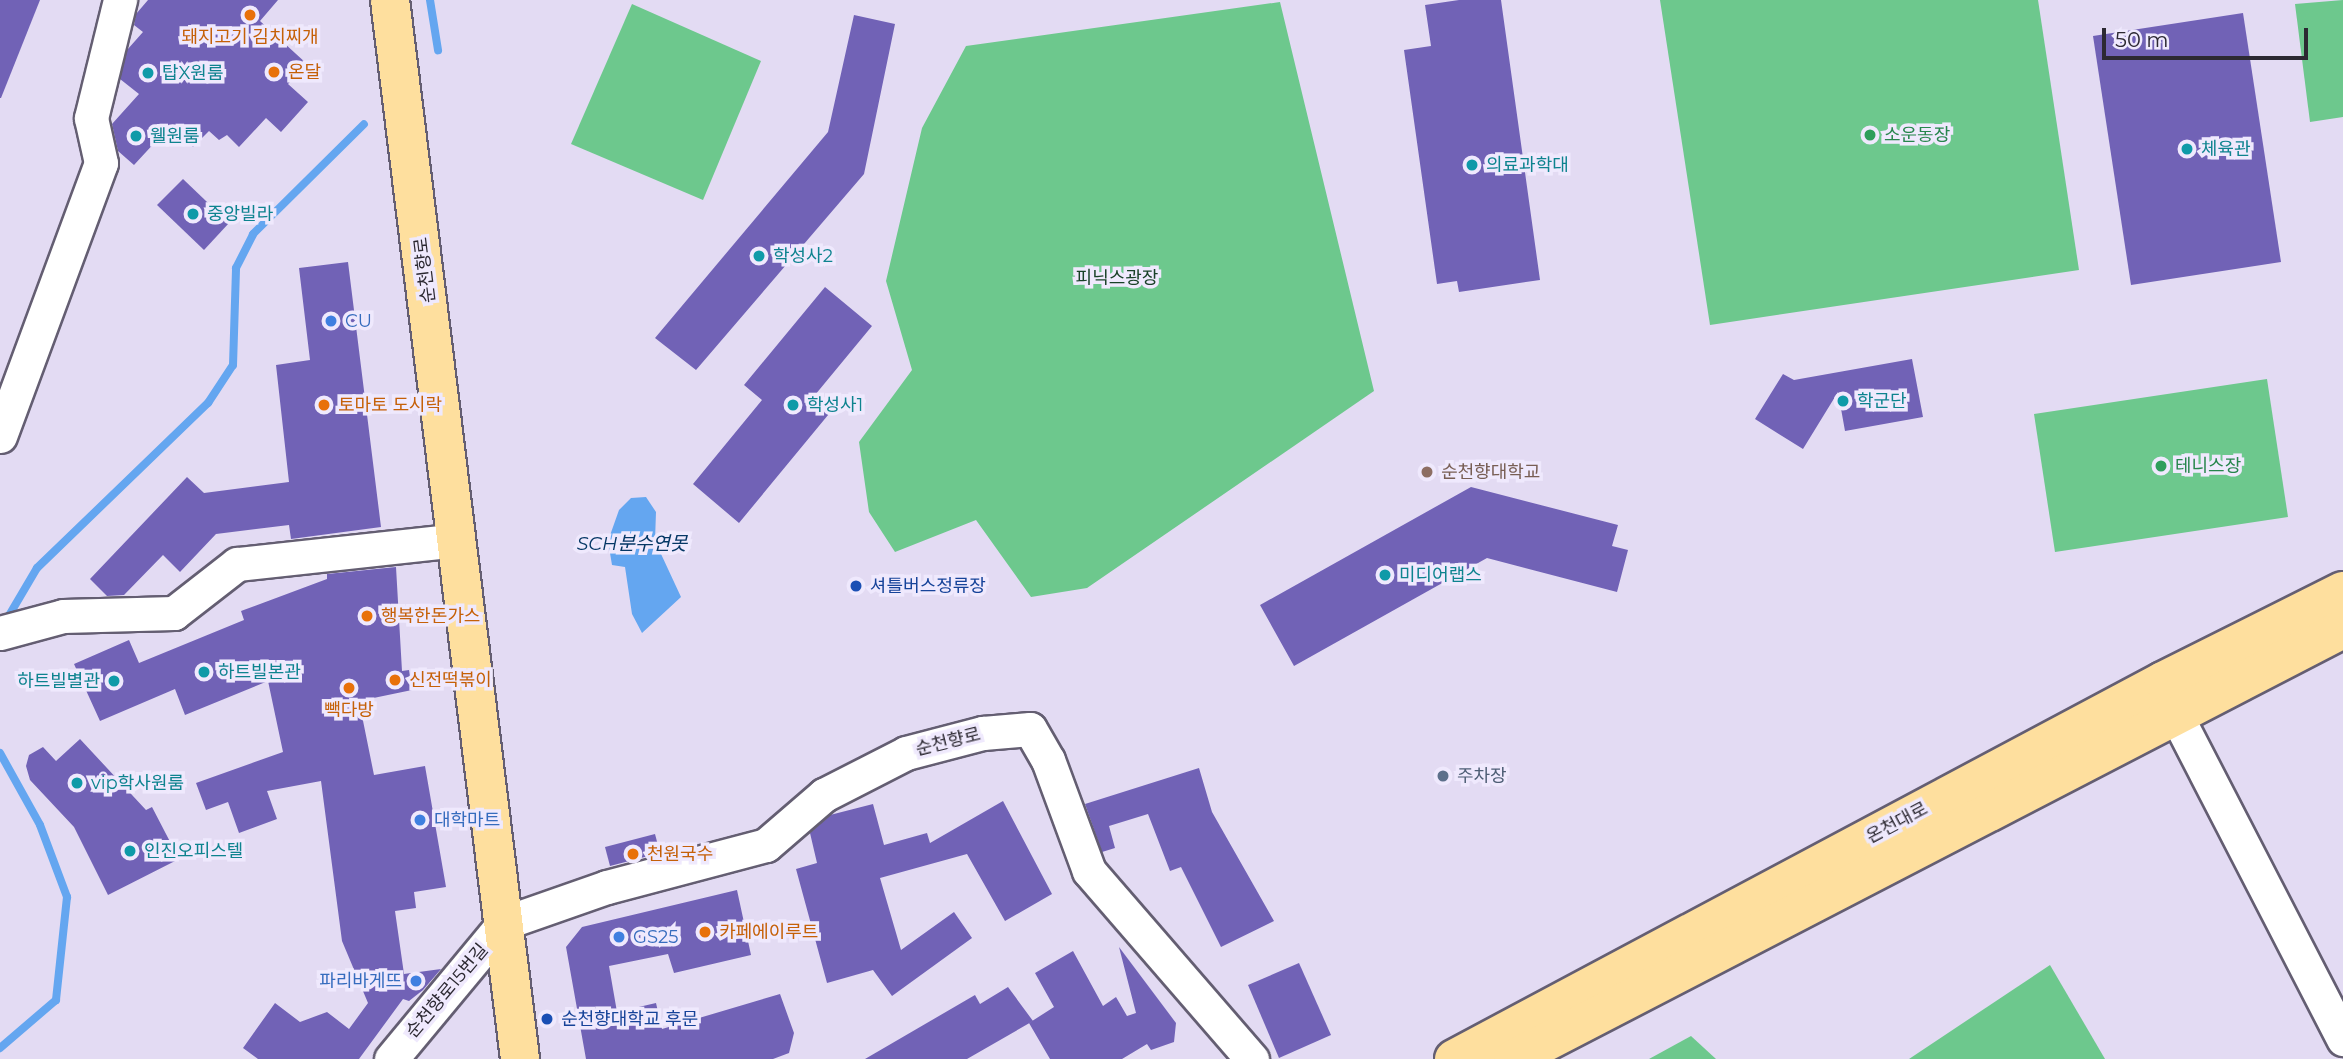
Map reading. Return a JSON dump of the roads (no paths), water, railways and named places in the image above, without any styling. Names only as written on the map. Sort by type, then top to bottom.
[{"type":"main road","name":"순천향로","points":[[390,0],[520,1059]]},
{"type":"main road","name":"온천대로","points":[[1454,1059],[2163,681],[2343,592]]},
{"type":"main road","name":"온천대로","points":[[1513,1059],[2343,629]]},
{"type":"street","points":[[0,436],[100,163],[91,118],[120,0]]},
{"type":"street","points":[[0,633],[63,616],[174,613],[237,564],[457,540]]},
{"type":"street","points":[[2176,715],[2343,1039]]},
{"type":"street","name":"순천향로","points":[[504,923],[607,887],[766,845],[824,795],[906,753],[983,733],[1030,729],[1048,760],[1089,871],[1252,1059]]},
{"type":"street","name":"순천향로15번길","points":[[391,1059],[504,923]]},
{"type":"water","name":"SCH분수연못","points":[[646,497],[656,512],[655,541],[681,597],[642,633],[632,614],[625,567],[612,565],[608,541],[619,510],[631,498]]},
{"type":"waterway","points":[[430,0],[438,50]]},
{"type":"waterway","points":[[4,624],[37,568],[208,403],[233,365],[236,268],[253,234],[364,124]]},
{"type":"waterway","points":[[0,753],[40,825],[67,897],[56,1000],[0,1048]]},
{"type":"place","name":"돼지고기 김치찌개","points":[[250,15]]},
{"type":"place","name":"온달","points":[[274,72]]},
{"type":"place","name":"탑X원룸","points":[[148,73]]},
{"type":"place","name":"소운동장","points":[[1870,135]]},
{"type":"place","name":"웰원룸","points":[[136,136]]},
{"type":"place","name":"체육관","points":[[2187,149]]},
{"type":"place","name":"의료과학대","points":[[1472,165]]},
{"type":"place","name":"중앙빌라","points":[[193,214]]},
{"type":"place","name":"학성사2","points":[[759,256]]},
{"type":"place","name":"CU","points":[[331,321]]},
{"type":"place","name":"학군단","points":[[1843,401]]},
{"type":"place","name":"토마토 도시락","points":[[324,405]]},
{"type":"place","name":"학성사1","points":[[793,405]]},
{"type":"place","name":"테니스장","points":[[2161,466]]},
{"type":"place","name":"순천향대학교","points":[[1427,472]]},
{"type":"place","name":"미디어랩스","points":[[1385,575]]},
{"type":"place","name":"셔틀버스정류장","points":[[856,586]]},
{"type":"place","name":"행복한돈가스","points":[[367,616]]},
{"type":"place","name":"하트빌본관","points":[[204,672]]},
{"type":"place","name":"신전떡볶이","points":[[395,680]]},
{"type":"place","name":"하트빌별관","points":[[114,681]]},
{"type":"place","name":"빽다방","points":[[349,688]]},
{"type":"place","name":"주차장","points":[[1443,776]]},
{"type":"place","name":"vip학사원룸","points":[[77,783]]},
{"type":"place","name":"대학마트","points":[[420,820]]},
{"type":"place","name":"인진오피스텔","points":[[130,851]]},
{"type":"place","name":"천원국수","points":[[633,854]]},
{"type":"place","name":"카페에이루트","points":[[705,932]]},
{"type":"place","name":"GS25","points":[[619,937]]},
{"type":"place","name":"파리바게뜨","points":[[416,981]]},
{"type":"place","name":"순천향대학교 후문","points":[[547,1019]]},
{"type":"park label","name":"피닉스광장","points":[[1117,278]]}]
